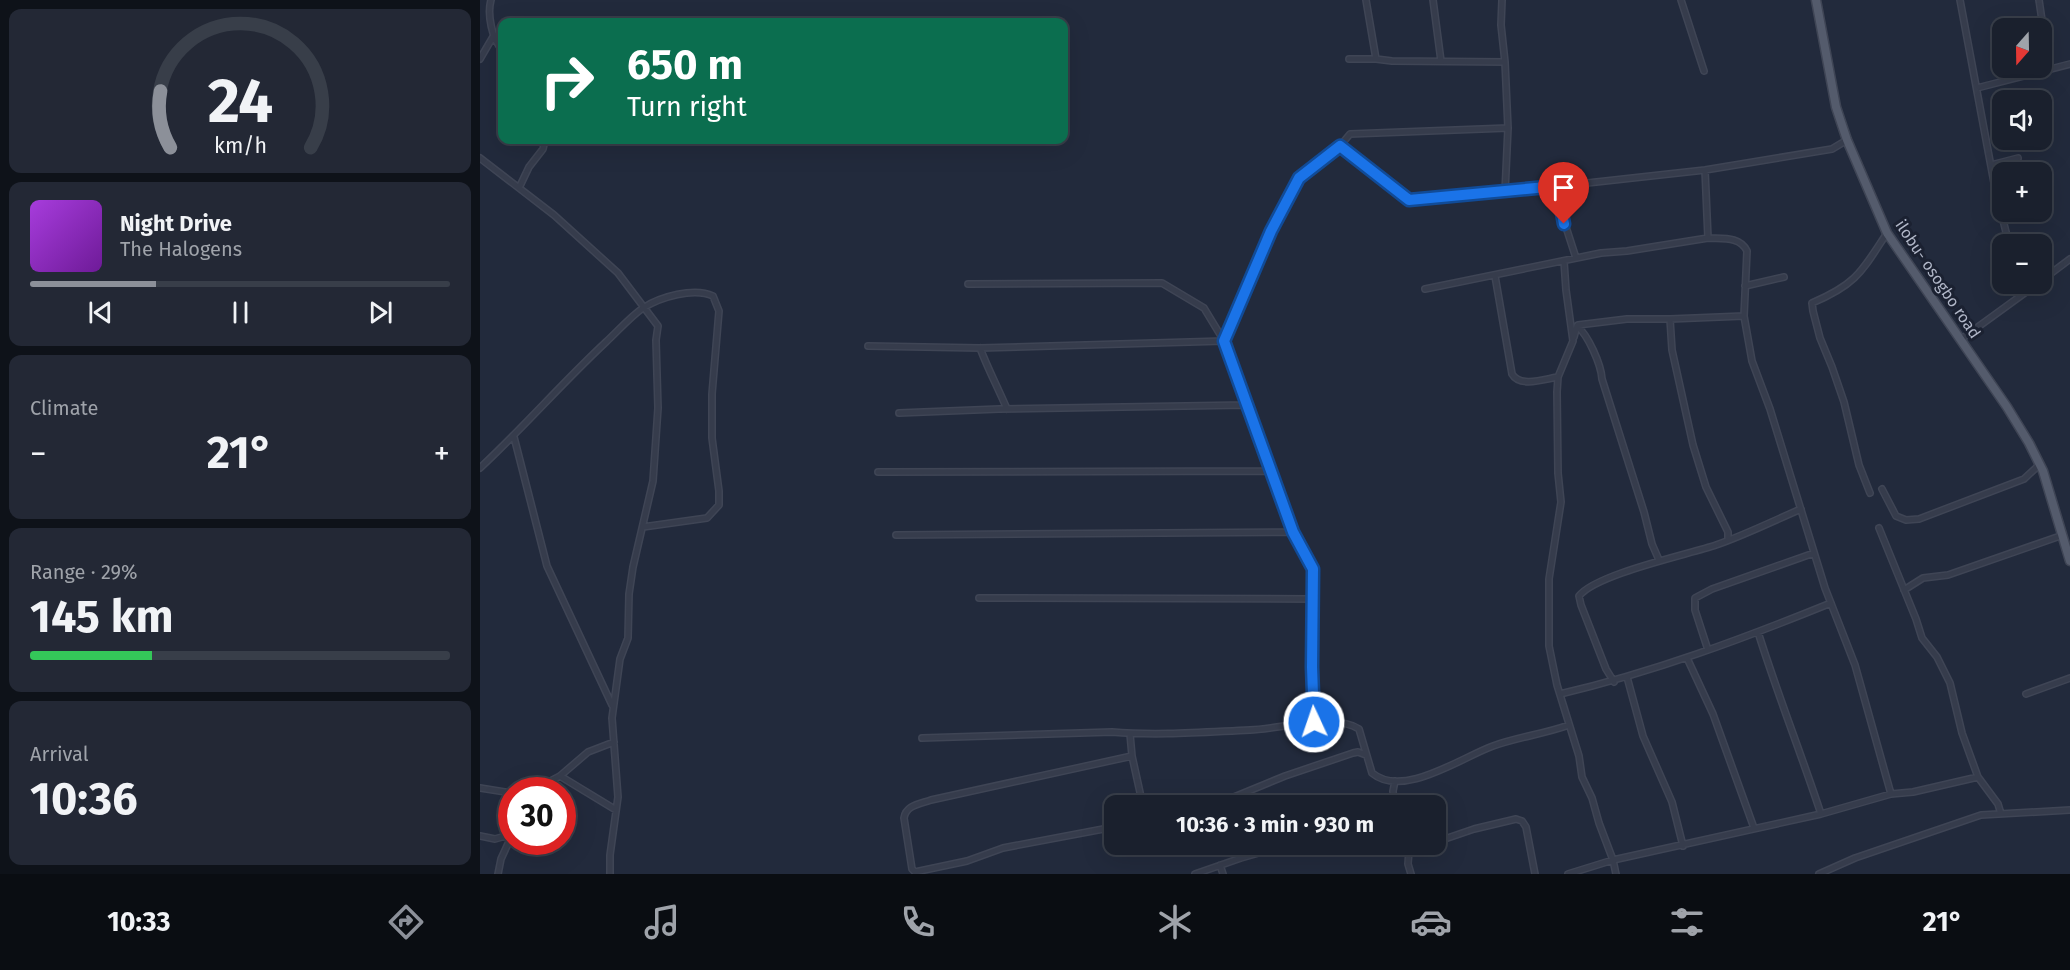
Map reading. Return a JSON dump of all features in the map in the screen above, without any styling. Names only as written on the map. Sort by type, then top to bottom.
[{"type":"main road","name":"ilobu- osogbo road","points":[[1816,0],[1831,87],[1847,140],[1887,234],[2007,407],[2029,443],[2040,464],[2064,535],[2070,561]]},
{"type":"street","points":[[491,0],[489,10],[498,45]]},
{"type":"street","points":[[1366,0],[1376,59]]},
{"type":"street","points":[[1433,0],[1441,61]]},
{"type":"street","points":[[1502,0],[1501,25],[1508,128],[1505,192]]},
{"type":"street","points":[[1681,0],[1704,71]]},
{"type":"street","points":[[1960,0],[1991,165],[2007,234]]},
{"type":"street","points":[[2039,0],[2042,18]]},
{"type":"street","points":[[480,59],[494,35]]},
{"type":"street","points":[[1349,59],[1505,62]]},
{"type":"street","points":[[2052,67],[2070,64]]},
{"type":"street","points":[[1977,88],[2013,78]]},
{"type":"street","points":[[1224,341],[1271,231],[1299,178],[1340,146],[1350,134],[1508,128]]},
{"type":"street","points":[[1340,146],[1409,200],[1705,170],[1832,149],[1847,140]]},
{"type":"street","points":[[519,189],[529,167],[543,149],[544,144]]},
{"type":"street","points":[[480,158],[554,215],[618,273],[658,326],[656,340],[658,408],[653,481],[629,594],[628,638],[620,659],[612,718],[618,797],[610,855],[610,874]]},
{"type":"street","points":[[1991,165],[2018,158]]},
{"type":"street","points":[[1705,170],[1708,238]]},
{"type":"street","points":[[1557,186],[1564,224],[1576,258]]},
{"type":"street","points":[[1870,493],[1859,465],[1844,402],[1820,338],[1812,303],[1849,284],[1865,268],[1887,234]]},
{"type":"street","points":[[1425,289],[1576,258],[1708,238],[1736,240],[1745,246],[1748,258],[1744,316],[1752,361],[1770,409],[1824,588],[1855,665],[1891,794]]},
{"type":"street","points":[[2052,273],[2070,260]]},
{"type":"street","points":[[1564,261],[1574,325],[1573,341],[1558,378],[1558,473],[1561,502],[1557,535],[1550,561],[1548,633],[1552,664],[1579,756],[1582,777],[1592,798],[1616,874]]},
{"type":"street","points":[[1495,276],[1512,374],[1515,379],[1522,382],[1558,378]]},
{"type":"street","points":[[1746,286],[1784,277]]},
{"type":"street","points":[[968,284],[1162,283],[1204,309],[1224,341],[1293,532],[1313,569],[1314,722]]},
{"type":"street","points":[[480,468],[514,437],[572,374],[644,308],[687,292],[709,294],[713,296],[719,311],[712,394],[712,438],[719,505],[707,518],[643,527]]},
{"type":"street","points":[[1960,340],[2022,294]]},
{"type":"street","points":[[1574,325],[1627,319],[1744,316]]},
{"type":"street","points":[[1670,319],[1672,351],[1693,445],[1706,487],[1728,532],[1728,540]]},
{"type":"street","points":[[1574,325],[1584,332],[1601,367],[1602,379],[1652,544],[1659,560]]},
{"type":"street","points":[[868,346],[980,348],[1224,341]]},
{"type":"street","points":[[980,348],[1007,409]]},
{"type":"street","points":[[899,413],[1246,405]]},
{"type":"street","points":[[514,437],[547,566],[613,707]]},
{"type":"street","points":[[1882,489],[1896,516],[1906,520],[1919,519],[2024,479],[2040,464]]},
{"type":"street","points":[[879,472],[1270,471]]},
{"type":"street","points":[[1614,681],[1606,669],[1579,596],[1583,591],[1659,560],[1683,555],[1728,540],[1801,509]]},
{"type":"street","points":[[1879,528],[1922,638],[1937,657],[1950,683],[1962,733],[1978,777],[1998,804],[2001,814]]},
{"type":"street","points":[[896,535],[1293,532]]},
{"type":"street","points":[[1904,590],[1923,578],[1948,574],[2064,535]]},
{"type":"street","points":[[1708,650],[1695,610],[1695,598],[1712,589],[1814,553]]},
{"type":"street","points":[[979,598],[1314,599]]},
{"type":"street","points":[[1560,694],[1614,681],[1687,658],[1831,603]]},
{"type":"street","points":[[1758,632],[1821,814]]},
{"type":"street","points":[[1687,658],[1713,714],[1754,828]]},
{"type":"street","points":[[1628,677],[1643,736],[1672,802],[1683,846]]},
{"type":"street","points":[[2026,694],[2070,678]]},
{"type":"street","points":[[922,738],[1254,730],[1314,722],[1347,722],[1359,729],[1372,773],[1384,780],[1395,781],[1423,777],[1491,747],[1528,736],[1541,735],[1569,725]]},
{"type":"street","points":[[1130,734],[1141,795]]},
{"type":"street","points":[[614,742],[588,752],[560,776],[616,810]]},
{"type":"street","points":[[1239,795],[1285,776],[1353,753],[1363,753],[1367,756]]},
{"type":"street","points":[[1104,829],[1009,847],[967,861],[915,872],[912,869],[904,818],[905,811],[910,807],[931,800],[1132,756]]},
{"type":"street","points":[[1568,874],[1613,860],[1821,814],[1891,794],[1913,792],[1978,777]]},
{"type":"street","points":[[1393,795],[1395,781]]},
{"type":"street","points":[[480,788],[498,791]]},
{"type":"street","points":[[1819,874],[1855,858],[1981,815],[2070,810]]},
{"type":"street","points":[[1446,839],[1516,819],[1522,821],[1526,827],[1535,874]]},
{"type":"street","points":[[480,836],[498,838]]},
{"type":"street","points":[[498,874],[503,855]]},
{"type":"street","points":[[1195,874],[1253,855]]},
{"type":"street","points":[[1408,855],[1411,874]]},
{"type":"street","points":[[1220,865],[1223,874]]},
{"type":"route","points":[[1314,722],[1313,569],[1293,532],[1224,341],[1271,231],[1299,178],[1340,146],[1409,200],[1557,186],[1564,224]]}]
